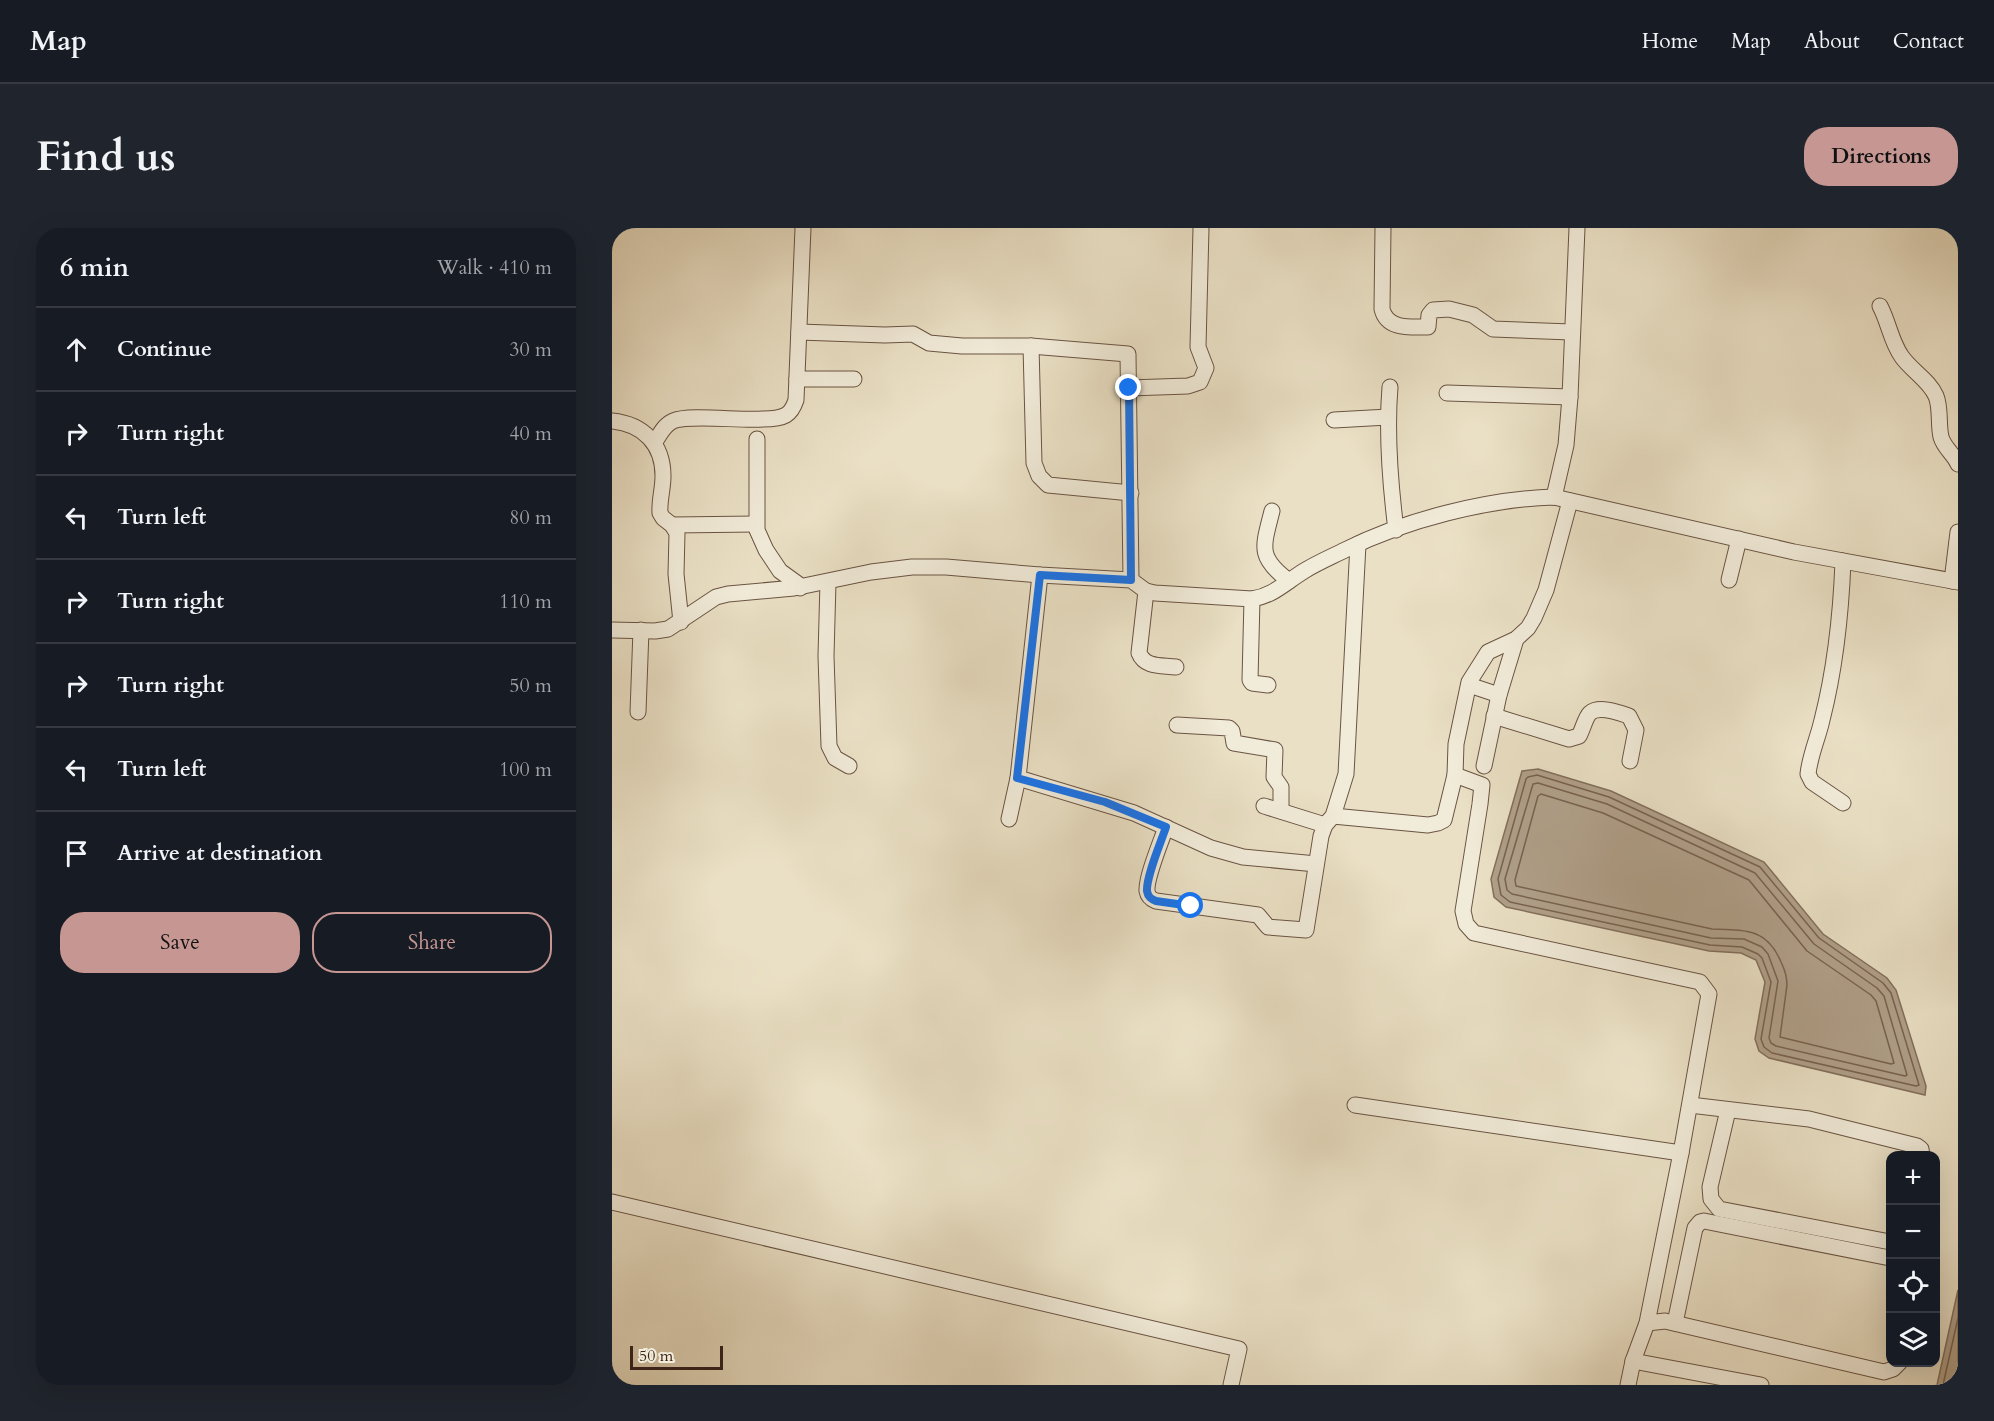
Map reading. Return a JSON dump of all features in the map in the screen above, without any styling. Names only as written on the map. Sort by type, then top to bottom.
[{"type":"street","points":[[655,442],[665,427],[682,419],[747,420],[784,416],[795,403],[803,228]]},
{"type":"street","points":[[1129,388],[1195,385],[1200,382],[1206,368],[1198,347],[1201,228]]},
{"type":"street","points":[[1383,228],[1382,309],[1384,315],[1394,325],[1428,327],[1429,315],[1433,310],[1449,309],[1473,315],[1493,329],[1572,332]]},
{"type":"street","points":[[1554,497],[1566,445],[1577,228]]},
{"type":"street","points":[[1880,306],[1902,358],[1926,382],[1936,396],[1941,438],[1958,464]]},
{"type":"street","points":[[799,332],[913,334],[929,343],[962,346],[1031,346],[1128,354],[1131,580]]},
{"type":"street","points":[[1031,346],[1034,463],[1039,476],[1048,485],[1131,494]]},
{"type":"street","points":[[797,379],[854,379]]},
{"type":"street","points":[[1390,387],[1389,467],[1396,530]]},
{"type":"street","points":[[1448,393],[1570,397]]},
{"type":"street","points":[[1334,420],[1388,417]]},
{"type":"street","points":[[612,420],[629,424],[655,442],[662,463],[660,513],[677,533],[676,574],[681,622]]},
{"type":"street","points":[[757,439],[756,524],[760,539],[780,571],[800,588]]},
{"type":"street","points":[[612,630],[668,629],[716,597],[728,594],[800,588],[872,572],[912,567],[946,567],[1131,580],[1146,591],[1260,598],[1277,590],[1303,571],[1358,544],[1471,507],[1530,498],[1554,497],[1739,539],[1955,582],[1958,532]]},
{"type":"street","points":[[1264,806],[1329,820],[1428,825],[1441,822],[1447,813],[1455,775],[1456,744],[1469,685],[1479,663],[1488,652],[1516,639],[1528,628],[1546,590],[1570,501]]},
{"type":"street","points":[[1272,511],[1264,551],[1269,564],[1289,581]]},
{"type":"street","points":[[672,525],[756,524]]},
{"type":"street","points":[[1729,580],[1739,539]]},
{"type":"street","points":[[1166,827],[1148,887],[1147,893],[1150,899],[1258,915],[1268,927],[1306,930],[1318,845],[1346,774],[1358,544]]},
{"type":"street","points":[[1843,561],[1841,609],[1832,668],[1808,774],[1812,782],[1843,803]]},
{"type":"street","points":[[1009,819],[1017,778],[1040,575]]},
{"type":"street","points":[[828,582],[826,656],[829,746],[835,758],[849,766]]},
{"type":"street","points":[[1146,591],[1139,653],[1141,660],[1145,663],[1176,667]]},
{"type":"street","points":[[1252,599],[1250,680],[1256,685],[1268,685]]},
{"type":"street","points":[[638,712],[640,630]]},
{"type":"street","points":[[1484,766],[1499,694],[1516,639]]},
{"type":"street","points":[[1469,685],[1499,694]]},
{"type":"street","points":[[1494,716],[1569,739],[1579,736],[1586,719],[1593,711],[1605,710],[1625,714],[1629,716],[1636,730],[1630,761]]},
{"type":"street","points":[[1177,725],[1229,728],[1232,731],[1234,743],[1275,750],[1277,753],[1274,777],[1281,787],[1281,811]]},
{"type":"street","points":[[1455,775],[1482,785],[1463,911],[1466,924],[1474,933],[1700,982],[1707,990],[1709,999],[1682,1152],[1647,1323],[1633,1361],[1628,1385]]},
{"type":"street","points":[[1017,778],[1105,802],[1212,848],[1243,857],[1316,864]]},
{"type":"street","points":[[1355,1105],[1682,1152]]},
{"type":"street","points":[[1690,1105],[1809,1119],[1917,1146],[1921,1151]]},
{"type":"street","points":[[1728,1110],[1710,1187],[1711,1199],[1719,1209],[1886,1241]]},
{"type":"street","points":[[612,1202],[1239,1349],[1232,1385]]},
{"type":"street","points":[[1676,1323],[1695,1227],[1700,1222],[1886,1257]]},
{"type":"street","points":[[1647,1323],[1665,1321],[1676,1323],[1884,1372],[1895,1367]]},
{"type":"street","points":[[1633,1361],[1761,1385]]},
{"type":"water","points":[[1538,769],[1611,791],[1764,862],[1823,934],[1887,978],[1896,990],[1926,1086],[1925,1095],[1769,1058],[1759,1051],[1755,1039],[1765,982],[1756,960],[1741,953],[1709,951],[1506,907],[1494,897],[1491,879],[1522,771]]},
{"type":"water","points":[[1958,1290],[1958,1385],[1937,1385]]},
{"type":"route","points":[[1129,388],[1131,580],[1040,575],[1022,751],[1017,778],[1105,802],[1166,827],[1150,876],[1147,893],[1150,899],[1156,901],[1191,906]]}]
